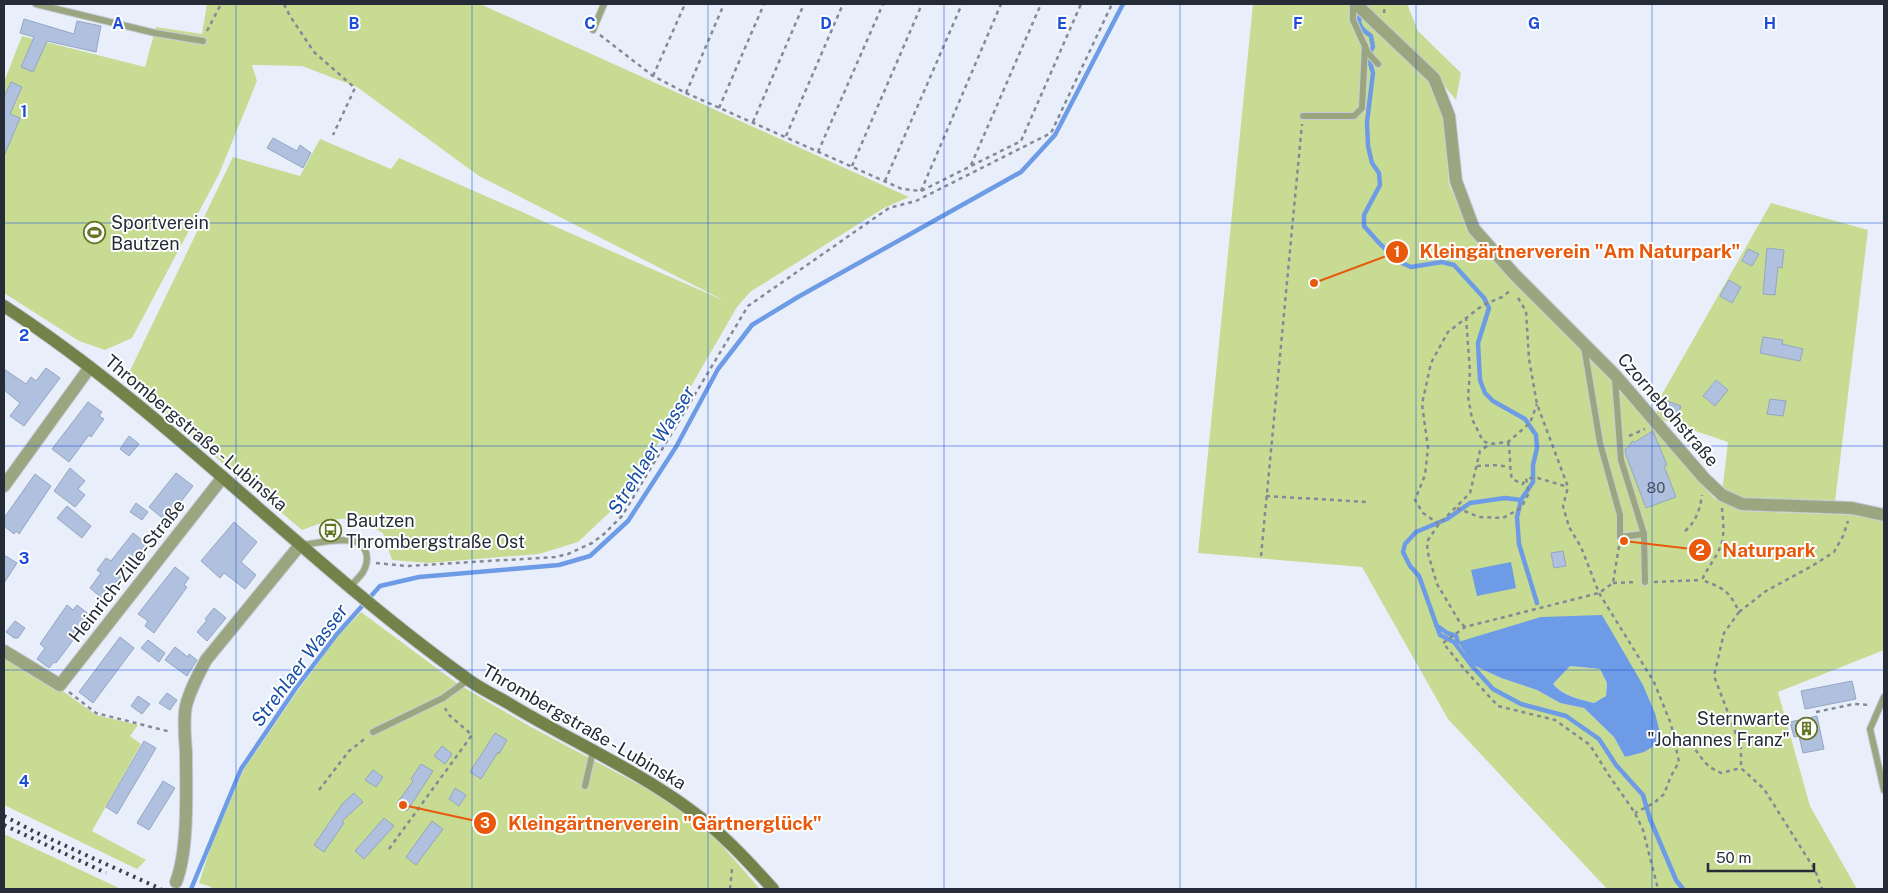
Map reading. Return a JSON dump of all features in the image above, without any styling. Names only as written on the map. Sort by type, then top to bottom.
[{"type":"street","name":"Czornebohstraße","points":[[1358,6],[1434,78],[1449,116],[1456,181],[1474,229],[1515,275],[1615,375],[1704,478],[1722,495],[1742,504],[1852,508],[1884,515]]},
{"type":"street","name":"Thrombergstraße - Lubinska","points":[[4,306],[32,324],[123,392],[354,591],[468,680],[688,808],[744,855],[773,889]]},
{"type":"street","points":[[4,486],[90,367]]},
{"type":"street","name":"Heinrich-Zille-Straße","points":[[59,686],[223,477]]},
{"type":"street","points":[[176,882],[183,856],[186,788],[186,708],[195,681],[206,660],[300,545]]},
{"type":"street","points":[[4,651],[59,686]]},
{"type":"lane","points":[[36,4],[155,33],[203,41]]},
{"type":"lane","points":[[594,30],[604,4]]},
{"type":"lane","points":[[1358,6],[1353,20],[1368,51],[1378,64]]},
{"type":"lane","points":[[1303,116],[1354,116],[1362,108],[1368,51]]},
{"type":"lane","points":[[1583,343],[1600,443],[1620,516],[1620,537],[1644,534]]},
{"type":"lane","points":[[1615,375],[1621,460],[1644,534],[1645,582]]},
{"type":"lane","points":[[300,545],[351,541],[364,546],[367,552],[367,562],[354,591]]},
{"type":"lane","points":[[373,732],[443,698],[468,680]]},
{"type":"lane","points":[[1884,697],[1870,729],[1884,790]]},
{"type":"lane","points":[[585,786],[593,751]]},
{"type":"path","points":[[203,41],[221,4]]},
{"type":"path","points":[[284,4],[314,52],[355,88],[333,135]]},
{"type":"path","points":[[653,76],[685,4]]},
{"type":"path","points":[[686,93],[724,4]]},
{"type":"path","points":[[719,108],[764,4]]},
{"type":"path","points":[[752,122],[804,4]]},
{"type":"path","points":[[786,136],[843,4]]},
{"type":"path","points":[[818,152],[883,4]]},
{"type":"path","points":[[852,166],[922,4]]},
{"type":"path","points":[[885,181],[962,4]]},
{"type":"path","points":[[921,191],[1001,4]]},
{"type":"path","points":[[971,166],[1041,4]]},
{"type":"path","points":[[594,30],[653,76],[686,93],[885,181],[902,188],[921,191],[1021,141],[1081,4]]},
{"type":"path","points":[[367,562],[407,566],[555,557],[581,548],[604,534],[622,516],[748,306],[889,208],[916,201],[1051,133],[1112,4]]},
{"type":"path","points":[[1261,556],[1303,116]]},
{"type":"path","points":[[1439,524],[1423,513],[1415,500],[1425,475],[1428,448],[1422,404],[1431,363],[1448,332],[1483,305],[1513,290],[1513,278],[1515,275]]},
{"type":"path","points":[[1517,297],[1526,311],[1529,359],[1537,404],[1568,487],[1563,506],[1569,527],[1581,548],[1600,593],[1654,682],[1671,724],[1675,740],[1680,762],[1671,776],[1664,794],[1654,803],[1635,813]]},
{"type":"path","points":[[1466,317],[1470,372],[1468,396],[1472,418],[1483,441],[1490,444]]},
{"type":"path","points":[[1464,627],[1459,622],[1437,584],[1427,550],[1428,540],[1439,524],[1470,493],[1480,451],[1490,444],[1508,442],[1530,422],[1537,404]]},
{"type":"path","points":[[1619,442],[1659,424]]},
{"type":"path","points":[[1508,442],[1511,454],[1509,467],[1512,479],[1523,484],[1526,478]]},
{"type":"path","points":[[1477,466],[1497,465],[1509,467]]},
{"type":"path","points":[[1526,478],[1538,478],[1568,487]]},
{"type":"path","points":[[1457,508],[1479,517],[1503,518],[1521,508],[1529,493],[1526,478]]},
{"type":"path","points":[[1685,531],[1693,525],[1700,505],[1704,478]]},
{"type":"path","points":[[1702,580],[1721,545],[1723,533],[1722,495]]},
{"type":"path","points":[[1266,496],[1367,502]]},
{"type":"path","points":[[1822,889],[1815,870],[1764,789],[1741,768],[1741,747],[1714,676],[1724,633],[1739,612],[1766,591],[1834,552],[1843,536],[1852,508]]},
{"type":"path","points":[[1613,583],[1620,537]]},
{"type":"path","points":[[1658,889],[1643,830],[1635,813],[1590,745],[1555,720],[1498,706],[1484,693],[1443,643],[1464,627],[1600,593],[1613,583],[1702,580],[1723,588],[1734,598],[1739,612]]},
{"type":"path","points":[[59,686],[96,713],[185,736]]},
{"type":"path","points":[[389,849],[472,735],[449,715],[442,705],[443,698]]},
{"type":"path","points":[[1816,712],[1854,704],[1863,705]]},
{"type":"path","points":[[319,790],[349,751],[373,732]]},
{"type":"path","points":[[1675,740],[1681,739],[1692,744],[1698,755],[1709,767],[1721,773],[1741,768]]},
{"type":"path","points":[[730,889],[732,869]]},
{"type":"green space","points":[[207,4],[480,4],[909,197],[884,208],[750,292],[737,307],[628,495],[578,542],[539,554],[428,563],[392,560],[383,533],[360,522],[343,519],[335,520],[302,530],[125,381],[233,157],[300,176],[320,139],[391,169],[399,158],[725,301],[479,176],[357,87],[302,66],[252,65],[257,81],[219,174],[132,338],[105,350],[79,341],[4,293],[4,82],[22,36],[145,67],[156,27],[202,34]]},
{"type":"green space","points":[[1253,4],[1352,4],[1430,79],[1444,116],[1449,184],[1468,229],[1579,345],[1714,498],[1746,511],[1859,515],[1884,519],[1884,650],[1778,692],[1810,806],[1857,889],[1607,889],[1448,719],[1362,567],[1198,553]],"holes":[[[1601,615],[1643,685],[1655,713],[1625,757],[1614,737],[1584,708],[1560,703],[1537,690],[1501,678],[1473,665]]]},
{"type":"green space","points":[[1361,4],[1407,4],[1418,31],[1461,73],[1456,100],[1436,76]]},
{"type":"green space","points":[[1771,203],[1868,230],[1835,502],[1744,499],[1722,492],[1728,442],[1657,418],[1657,403]]},
{"type":"green space","points":[[361,612],[458,684],[531,727],[657,794],[703,824],[760,889],[211,889],[211,887],[199,883],[211,846],[244,769],[338,636]]},
{"type":"green space","points":[[4,654],[60,689],[96,715],[138,725],[130,736],[141,744],[92,831],[146,860],[137,869],[4,805]]},
{"type":"green space","points":[[1570,666],[1600,669],[1607,683],[1606,696],[1594,703],[1572,696],[1557,688],[1553,684]]},
{"type":"green space","points":[[4,834],[121,889],[4,889]]},
{"type":"water","points":[[1511,562],[1516,588],[1477,596],[1471,570]]},
{"type":"water","points":[[1602,615],[1643,685],[1655,713],[1662,741],[1644,752],[1625,757],[1614,737],[1584,708],[1560,703],[1537,690],[1501,678],[1473,665],[1458,642],[1541,617]],"holes":[[[1570,666],[1600,669],[1607,683],[1606,696],[1594,703],[1566,694],[1553,684]]]},
{"type":"building","points":[[24,19],[74,34],[77,21],[101,26],[96,52],[47,41],[33,72],[21,67],[34,37],[20,33]]},
{"type":"building","points":[[11,82],[22,87],[10,114],[20,118],[4,156],[4,97]]},
{"type":"building","points":[[273,138],[297,151],[300,145],[311,153],[303,168],[267,148]]},
{"type":"building","points":[[1767,248],[1784,250],[1782,268],[1778,267],[1775,295],[1763,294]]},
{"type":"building","points":[[1748,249],[1759,254],[1752,266],[1742,261]]},
{"type":"building","points":[[1729,280],[1741,287],[1732,303],[1720,296]]},
{"type":"building","points":[[1763,337],[1783,340],[1782,344],[1803,349],[1800,361],[1760,353]]},
{"type":"building","points":[[46,368],[60,378],[24,426],[10,416],[20,403],[4,390],[4,369],[26,384],[31,377],[36,381]]},
{"type":"building","points":[[1716,380],[1728,390],[1715,406],[1703,396]]},
{"type":"building","points":[[1770,399],[1786,401],[1783,416],[1767,414]]},
{"type":"building","points":[[1667,401],[1681,406],[1676,420],[1663,415]]},
{"type":"building","points":[[88,402],[102,412],[99,416],[104,419],[91,437],[89,435],[69,462],[52,449]]},
{"type":"building","points":[[1653,431],[1667,465],[1664,466],[1676,497],[1646,508],[1625,449],[1629,447],[1632,441],[1635,442]]},
{"type":"building","points":[[129,436],[139,444],[129,456],[120,449]]},
{"type":"building","points":[[70,468],[85,481],[78,489],[85,495],[75,507],[54,491]]},
{"type":"building","points":[[176,473],[193,486],[166,521],[149,507]]},
{"type":"building","points":[[35,474],[51,486],[19,534],[16,531],[14,534],[4,526],[4,518]]},
{"type":"building","points":[[136,503],[148,512],[142,520],[130,512]]},
{"type":"building","points":[[67,506],[91,526],[82,538],[57,518]]},
{"type":"building","points":[[234,522],[257,542],[241,562],[256,575],[245,589],[224,573],[220,578],[201,561]]},
{"type":"building","points":[[133,533],[147,544],[103,599],[90,588],[101,573],[97,570],[106,558],[111,561]]},
{"type":"building","points":[[1563,551],[1566,566],[1554,568],[1551,553]]},
{"type":"building","points":[[4,555],[17,563],[4,583]]},
{"type":"building","points":[[175,567],[189,578],[184,585],[187,587],[154,633],[145,626],[148,621],[138,614]]},
{"type":"building","points":[[67,605],[73,610],[77,605],[91,616],[56,663],[54,662],[49,668],[37,659],[45,648],[40,644]]},
{"type":"building","points":[[214,608],[226,618],[207,641],[197,632]]},
{"type":"building","points":[[15,621],[25,628],[18,638],[14,638],[6,632]]},
{"type":"building","points":[[120,637],[134,648],[93,703],[79,692]]},
{"type":"building","points":[[148,640],[165,653],[159,662],[141,648]]},
{"type":"building","points":[[175,647],[188,657],[189,654],[197,660],[187,676],[165,660]]},
{"type":"building","points":[[1852,681],[1856,699],[1805,709],[1801,691]]},
{"type":"building","points":[[167,693],[177,700],[170,710],[159,703]]},
{"type":"building","points":[[138,696],[150,704],[142,714],[131,706]]},
{"type":"building","name":"Sternwarte \"Johannes Franz\"","points":[[1817,716],[1824,749],[1803,753],[1799,736],[1794,737],[1790,722]]},
{"type":"building","points":[[495,733],[507,740],[481,779],[470,772]]},
{"type":"building","points":[[144,741],[156,748],[117,814],[106,807]]},
{"type":"building","points":[[442,746],[452,754],[445,764],[434,756]]},
{"type":"building","points":[[421,764],[433,771],[407,811],[397,803],[413,781],[411,779]]},
{"type":"building","points":[[373,770],[383,777],[376,787],[365,780]]},
{"type":"building","points":[[163,781],[175,788],[149,830],[137,823]]},
{"type":"building","points":[[455,788],[466,795],[459,806],[449,799]]},
{"type":"building","points":[[354,793],[363,802],[342,821],[344,823],[324,852],[314,845],[343,803]]},
{"type":"building","points":[[384,818],[394,826],[364,859],[355,851]]},
{"type":"building","points":[[432,821],[443,829],[416,865],[406,857]]},
{"type":"waterway","name":"Strehlaer Wasser","points":[[191,889],[241,769],[296,688],[337,634],[380,586],[419,577],[559,565],[590,556],[628,521],[676,447],[718,369],[752,325],[798,297],[1021,172],[1055,135],[1123,4]]},
{"type":"waterway","points":[[1361,12],[1359,23],[1371,36],[1373,47],[1368,56],[1373,73],[1367,122],[1368,146],[1372,163],[1379,173],[1380,185],[1364,215],[1364,226],[1400,262],[1411,267],[1442,262],[1454,265],[1484,298],[1489,308],[1478,343],[1480,380],[1485,393],[1493,401],[1525,419],[1536,435],[1537,448],[1533,465],[1533,482],[1521,500],[1517,517],[1519,544],[1537,603]]},
{"type":"waterway","points":[[1521,500],[1505,498],[1470,503],[1447,519],[1416,532],[1405,544],[1403,552],[1410,566],[1419,576],[1440,635],[1454,642],[1493,689],[1521,704],[1566,716],[1599,739],[1616,765],[1643,795],[1650,819],[1676,880],[1683,889]]},
{"type":"waterway","points":[[1436,625],[1447,633],[1456,636],[1458,642],[1454,642]]},
{"type":"railway","points":[[4,816],[161,889]]},
{"type":"railway","points":[[4,825],[106,873]]},
{"type":"place","name":"Sportverein Bautzen","points":[[95,233]]},
{"type":"place","name":"Kleingärtnerverein \"Am Naturpark\"","points":[[1314,283]]},
{"type":"place","name":"Bautzen Thrombergstraße Ost","points":[[330,531]]},
{"type":"place","name":"Naturpark","points":[[1624,541]]},
{"type":"place","name":"Sternwarte \"Johannes Franz\"","points":[[1806,729]]},
{"type":"place","name":"Kleingärtnerverein \"Gärtnerglück\"","points":[[403,805]]}]
